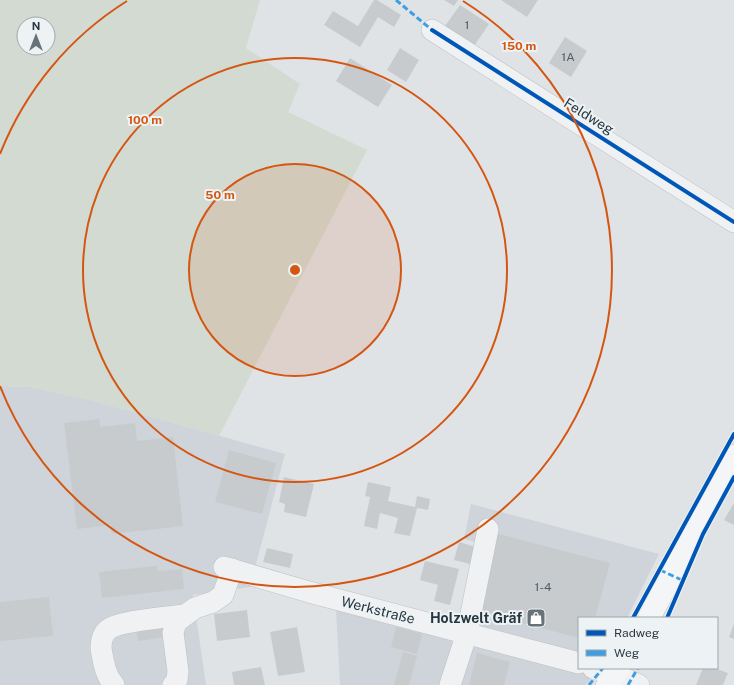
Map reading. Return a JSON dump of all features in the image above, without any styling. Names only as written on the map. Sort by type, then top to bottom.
[{"type":"main road","points":[[650,617],[672,575],[711,494],[734,456]]},
{"type":"street","name":"Feldweg","points":[[432,30],[734,222]]},
{"type":"street","points":[[450,685],[467,633],[488,529]]},
{"type":"street","name":"Werkstraße","points":[[184,615],[195,608],[213,602],[223,595],[228,568],[310,592],[578,663]]},
{"type":"street","points":[[114,685],[107,675],[103,664],[100,647],[102,637],[108,629],[118,625],[184,615]]},
{"type":"street","points":[[172,685],[177,680],[178,671],[173,633],[176,622],[184,615]]},
{"type":"street","points":[[596,669],[639,685]]},
{"type":"shaded area","points":[[0,0],[260,0],[246,48],[300,84],[288,112],[367,150],[219,436],[94,401],[31,387],[0,386]]},
{"type":"shaded area","points":[[0,386],[31,387],[94,401],[285,454],[250,587],[193,595],[206,685],[0,685]]},
{"type":"shaded area","points":[[471,504],[659,554],[628,617],[578,617],[578,669],[599,669],[586,685],[340,685],[336,610],[461,641],[482,544],[464,539]]},
{"type":"building","points":[[374,0],[377,0],[401,15],[394,27],[378,17],[360,47],[324,25],[333,11],[358,26]]},
{"type":"building","points":[[444,0],[458,0],[454,6]]},
{"type":"building","points":[[501,0],[538,0],[527,17]]},
{"type":"building","points":[[460,5],[489,24],[474,46],[445,26]]},
{"type":"building","points":[[565,37],[587,51],[571,77],[549,63]]},
{"type":"building","points":[[400,48],[419,60],[406,82],[387,70]]},
{"type":"building","points":[[350,58],[392,85],[378,107],[336,81]]},
{"type":"building","points":[[99,419],[100,427],[135,423],[137,441],[173,437],[183,526],[112,534],[111,525],[77,529],[64,423]]},
{"type":"building","points":[[229,450],[276,463],[262,514],[215,502]]},
{"type":"building","points":[[284,477],[314,484],[306,517],[284,512],[285,504],[279,502]]},
{"type":"building","points":[[368,482],[391,487],[388,501],[415,507],[417,496],[430,499],[428,510],[417,508],[410,536],[394,533],[398,518],[380,513],[377,529],[364,526],[370,497],[365,496]]},
{"type":"building","points":[[734,503],[734,525],[724,520]]},
{"type":"building","points":[[498,534],[610,563],[595,617],[578,617],[578,638],[477,611]]},
{"type":"building","points":[[459,542],[479,548],[474,565],[454,560]]},
{"type":"building","points":[[267,548],[293,554],[290,568],[263,562]]},
{"type":"building","points":[[425,561],[459,569],[450,605],[434,601],[438,585],[420,580]]},
{"type":"building","points":[[157,566],[157,571],[182,569],[184,589],[102,598],[99,572]]},
{"type":"building","points":[[49,597],[53,636],[0,641],[0,602]]},
{"type":"building","points":[[247,610],[250,637],[217,641],[214,614]]},
{"type":"building","points":[[164,623],[166,637],[138,641],[136,627]]},
{"type":"building","points":[[734,624],[734,639],[729,637]]},
{"type":"building","points":[[297,627],[305,672],[278,676],[270,632]]},
{"type":"building","points":[[396,627],[422,634],[417,654],[391,647]]},
{"type":"building","points":[[403,652],[417,656],[409,685],[394,685]]},
{"type":"building","points":[[477,653],[510,662],[504,685],[469,685]]},
{"type":"building","points":[[261,667],[265,685],[234,685],[232,672]]},
{"type":"building","points":[[703,669],[717,669],[728,673],[723,685],[696,685]]},
{"type":"marked path","points":[[396,0],[432,30]]},
{"type":"marked path","points":[[660,570],[684,581]]},
{"type":"marked path","points":[[589,685],[602,669]]},
{"type":"marked path","points":[[628,685],[637,669]]},
{"type":"cycle path","points":[[432,30],[734,222]]},
{"type":"cycle path","points":[[634,617],[734,434]]},
{"type":"cycle path","points":[[667,617],[703,534],[734,477]]},
{"type":"place","name":"Holzwelt Gräf","points":[[536,618]]}]
